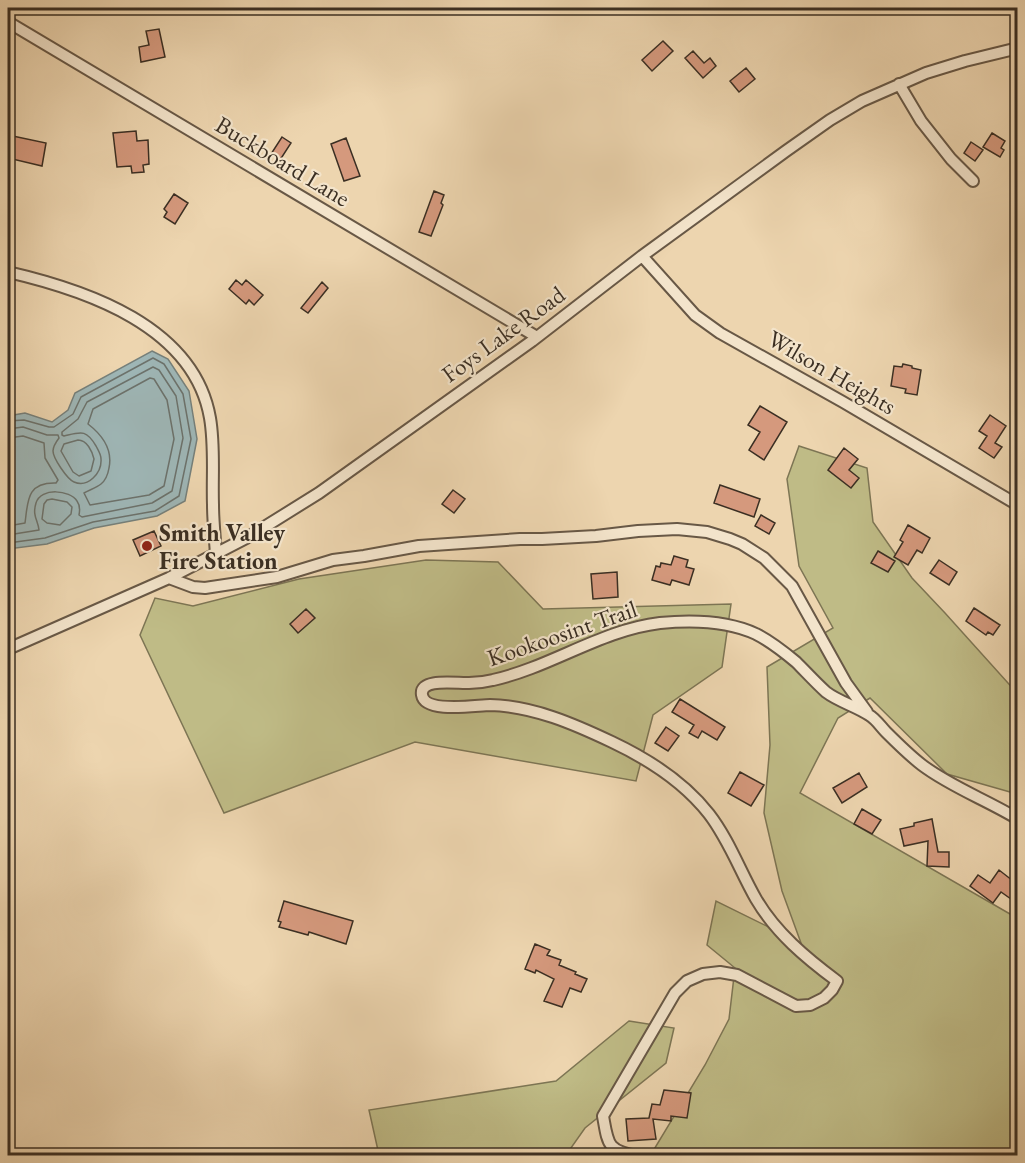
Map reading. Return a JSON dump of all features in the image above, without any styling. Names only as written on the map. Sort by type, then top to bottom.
[{"type":"street","name":"Buckboard Lane","points":[[8,22],[537,337]]},
{"type":"street","name":"Foys Lake Road","points":[[8,649],[216,555],[319,493],[537,337],[642,256],[830,120],[862,101],[926,73],[1017,48]]},
{"type":"street","points":[[899,84],[927,128],[951,159],[973,181]]},
{"type":"street","name":"Wilson Heights","points":[[642,256],[695,315],[720,333],[843,402],[1017,505]]},
{"type":"street","points":[[8,272],[56,285],[119,309],[158,335],[190,371],[205,400],[212,431],[216,555]]},
{"type":"street","name":"Kookoosint Trail","points":[[169,578],[193,587],[205,588],[277,577],[333,560],[419,546],[596,536],[638,531],[686,529],[707,532],[730,539],[753,550],[792,586],[846,683],[871,716],[903,750],[924,767],[1017,819]]},
{"type":"street","name":"Kookoosint Trail","points":[[638,1155],[619,1153],[607,1140],[603,1116],[675,993],[687,981],[704,974],[720,972],[737,975],[796,1006],[810,1005],[824,998],[837,981],[810,962],[781,933],[757,901],[723,835],[711,817],[689,792],[666,774],[641,757],[572,724],[506,706],[436,706],[424,699],[423,688],[434,683],[471,683],[504,677],[620,632],[639,627],[701,622],[740,628],[758,635],[795,661],[835,698],[871,716]]},
{"type":"shaded area","points":[[799,446],[867,468],[873,522],[912,578],[1017,693],[1017,794],[947,774],[870,698],[838,718],[800,793],[1017,918],[1017,1155],[650,1156],[705,1065],[729,1019],[735,968],[707,945],[716,901],[801,943],[782,891],[764,813],[770,745],[767,667],[833,628],[799,566],[787,479]]},
{"type":"shaded area","points":[[426,560],[498,562],[543,609],[731,604],[722,667],[653,715],[636,781],[415,742],[224,813],[140,635],[155,598],[193,606],[299,579]]},
{"type":"shaded area","points":[[629,1021],[674,1028],[666,1063],[585,1128],[566,1155],[379,1155],[369,1110],[556,1081]]},
{"type":"water","points":[[152,351],[168,359],[189,391],[197,439],[185,501],[157,516],[94,528],[47,544],[8,549],[8,416],[25,413],[52,422],[68,410],[75,393]]},
{"type":"building","points":[[159,29],[165,57],[141,62],[139,47],[149,45],[146,31]]},
{"type":"building","points":[[663,41],[673,51],[652,71],[642,60]]},
{"type":"building","points":[[693,51],[704,63],[710,58],[716,66],[703,78],[685,58]]},
{"type":"building","points":[[746,68],[755,79],[739,92],[730,81]]},
{"type":"building","points":[[136,131],[137,141],[148,140],[149,164],[143,165],[144,172],[132,173],[131,166],[117,167],[113,133]]},
{"type":"building","points":[[992,133],[1005,141],[1000,157],[983,147]]},
{"type":"building","points":[[8,135],[46,143],[42,166],[8,158]]},
{"type":"building","points":[[282,137],[291,143],[280,160],[271,154]]},
{"type":"building","points":[[346,138],[360,176],[344,181],[331,144]]},
{"type":"building","points":[[971,142],[983,150],[975,161],[964,153]]},
{"type":"building","points":[[434,191],[444,195],[441,203],[443,205],[431,236],[419,232]]},
{"type":"building","points":[[174,194],[188,203],[175,224],[164,217],[167,212],[164,209]]},
{"type":"building","points":[[236,280],[242,285],[246,280],[263,295],[254,305],[249,300],[246,304],[229,289]]},
{"type":"building","points":[[322,282],[328,288],[308,313],[301,308]]},
{"type":"building","points":[[903,364],[921,370],[917,395],[905,393],[906,389],[891,386],[894,366],[902,367]]},
{"type":"building","points":[[760,406],[787,422],[764,460],[749,450],[760,432],[748,425]]},
{"type":"building","points":[[990,415],[1006,426],[995,443],[1002,447],[994,458],[979,448],[987,436],[979,431]]},
{"type":"building","points":[[844,448],[858,459],[849,470],[859,478],[851,488],[828,470]]},
{"type":"building","points":[[720,485],[760,499],[754,517],[714,503]]},
{"type":"building","points":[[453,490],[465,499],[454,513],[442,504]]},
{"type":"building","points":[[761,515],[775,523],[769,534],[755,526]]},
{"type":"building","points":[[908,525],[930,538],[922,553],[917,550],[908,565],[894,557],[903,542],[900,540]]},
{"type":"building","points":[[154,531],[161,546],[140,556],[133,540]]},
{"type":"building","points":[[878,551],[895,561],[888,572],[871,563]]},
{"type":"building","points":[[674,556],[688,560],[686,567],[694,569],[689,585],[672,580],[670,585],[652,580],[656,566],[660,567],[661,563],[671,565]]},
{"type":"building","points":[[939,560],[957,572],[949,585],[930,573]]},
{"type":"building","points":[[617,572],[618,597],[593,599],[591,574]]},
{"type":"building","points":[[974,608],[1000,625],[993,635],[988,632],[986,635],[966,621]]},
{"type":"building","points":[[306,609],[315,618],[298,633],[290,624]]},
{"type":"building","points":[[680,699],[725,727],[717,740],[702,731],[698,738],[689,733],[694,725],[672,712]]},
{"type":"building","points":[[666,727],[679,736],[668,751],[655,743]]},
{"type":"building","points":[[740,772],[764,785],[751,806],[728,793]]},
{"type":"building","points":[[859,773],[867,787],[842,803],[833,788]]},
{"type":"building","points":[[862,809],[881,820],[872,834],[854,824]]},
{"type":"building","points":[[932,819],[938,852],[949,852],[949,867],[927,866],[928,841],[904,846],[900,829]]},
{"type":"building","points":[[999,870],[1017,884],[1017,889],[1011,899],[1001,892],[993,903],[970,886],[978,875],[990,883]]},
{"type":"building","points":[[284,901],[353,921],[346,944],[309,932],[308,935],[279,927],[281,922],[278,921]]},
{"type":"building","points":[[535,944],[550,950],[547,955],[561,960],[559,965],[587,979],[581,992],[570,988],[562,1007],[544,1001],[554,979],[536,970],[535,973],[525,969]]},
{"type":"building","points":[[664,1090],[691,1093],[687,1118],[671,1116],[671,1121],[653,1119],[656,1139],[628,1141],[626,1119],[649,1118],[652,1104],[660,1105]]},
{"type":"place","name":"Smith Valley Fire Station","points":[[147,546]]}]
